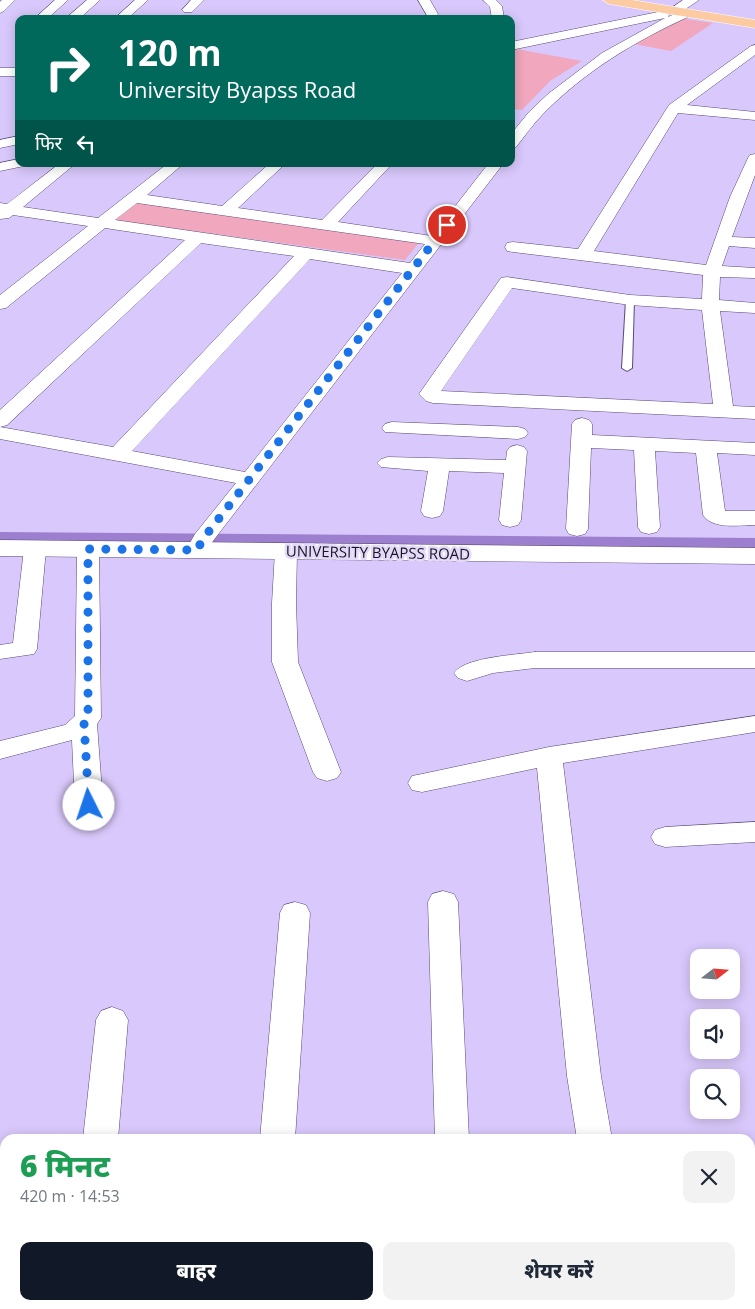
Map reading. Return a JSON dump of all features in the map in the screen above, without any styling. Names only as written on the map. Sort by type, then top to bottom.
[{"type":"main road","points":[[678,11],[692,0]]},
{"type":"main road","points":[[611,6],[636,2],[755,24]]},
{"type":"main road","points":[[678,11],[755,19]]},
{"type":"main road","name":"UNIVERSITY BYAPSS ROAD","points":[[0,548],[88,549],[200,545],[286,551],[755,556]]},
{"type":"street","points":[[0,9],[9,0]]},
{"type":"street","points":[[45,15],[62,0]]},
{"type":"street","points":[[76,15],[94,0]]},
{"type":"street","points":[[125,15],[142,0]]},
{"type":"street","points":[[188,10],[198,0]]},
{"type":"street","points":[[424,0],[432,14]]},
{"type":"street","points":[[489,0],[496,6],[496,15]]},
{"type":"street","points":[[515,45],[678,11]]},
{"type":"street","points":[[515,139],[533,116],[574,78],[678,11]]},
{"type":"street","points":[[572,21],[597,16]]},
{"type":"street","points":[[583,255],[674,108],[755,49]]},
{"type":"street","points":[[732,66],[750,70]]},
{"type":"street","points":[[0,72],[15,72]]},
{"type":"street","points":[[674,108],[755,116]]},
{"type":"street","points":[[519,114],[533,116]]},
{"type":"street","points":[[0,144],[15,141]]},
{"type":"street","points":[[724,411],[710,306],[712,271],[755,158]]},
{"type":"street","points":[[0,167],[15,164]]},
{"type":"street","points":[[4,211],[64,167]]},
{"type":"street","points":[[0,304],[172,167]]},
{"type":"street","points":[[226,212],[275,167]]},
{"type":"street","points":[[326,225],[382,167]]},
{"type":"street","points":[[200,545],[494,167]]},
{"type":"street","points":[[134,198],[435,241]]},
{"type":"street","points":[[4,211],[103,223],[413,269]]},
{"type":"street","points":[[0,421],[198,237]]},
{"type":"street","points":[[722,241],[755,243]]},
{"type":"street","points":[[512,248],[712,271],[755,273]]},
{"type":"street","points":[[120,453],[306,253]]},
{"type":"street","points":[[755,308],[630,300],[507,282],[429,396],[755,413]]},
{"type":"street","points":[[510,520],[522,401]]},
{"type":"street","points":[[577,529],[582,404]]},
{"type":"street","points":[[392,428],[518,433]]},
{"type":"street","points":[[0,433],[120,453],[250,479]]},
{"type":"street","points":[[581,440],[755,449]]},
{"type":"street","points":[[644,443],[649,527]]},
{"type":"street","points":[[706,446],[714,515],[720,518],[755,518]]},
{"type":"street","points":[[388,463],[515,467]]},
{"type":"street","points":[[432,511],[440,464]]},
{"type":"street","points":[[0,652],[25,649],[34,549]]},
{"type":"street","points":[[0,750],[74,731],[88,718],[88,549]]},
{"type":"street","points":[[286,551],[284,603],[285,662],[327,772]]},
{"type":"street","points":[[468,673],[490,666],[535,660],[755,660]]},
{"type":"street","points":[[84,723],[89,805]]},
{"type":"street","points":[[422,783],[549,756],[755,724]]},
{"type":"street","points":[[549,756],[584,1076],[594,1134]]},
{"type":"street","points":[[665,837],[755,832]]},
{"type":"street","points":[[444,902],[452,1134]]},
{"type":"street","points":[[277,1134],[296,913]]},
{"type":"street","points":[[101,1134],[112,1020]]},
{"type":"lane","points":[[627,368],[630,300]]},
{"type":"shaded area","points":[[679,18],[713,23],[671,51],[634,44]]},
{"type":"shaded area","points":[[515,49],[582,61],[550,81],[522,110],[515,109]]},
{"type":"shaded area","points":[[135,202],[421,240],[405,260],[113,220]]},
{"type":"waterway","points":[[0,539],[755,545]]},
{"type":"route","points":[[89,805],[84,723],[88,718],[88,549],[197,550],[203,539],[447,225]]}]
